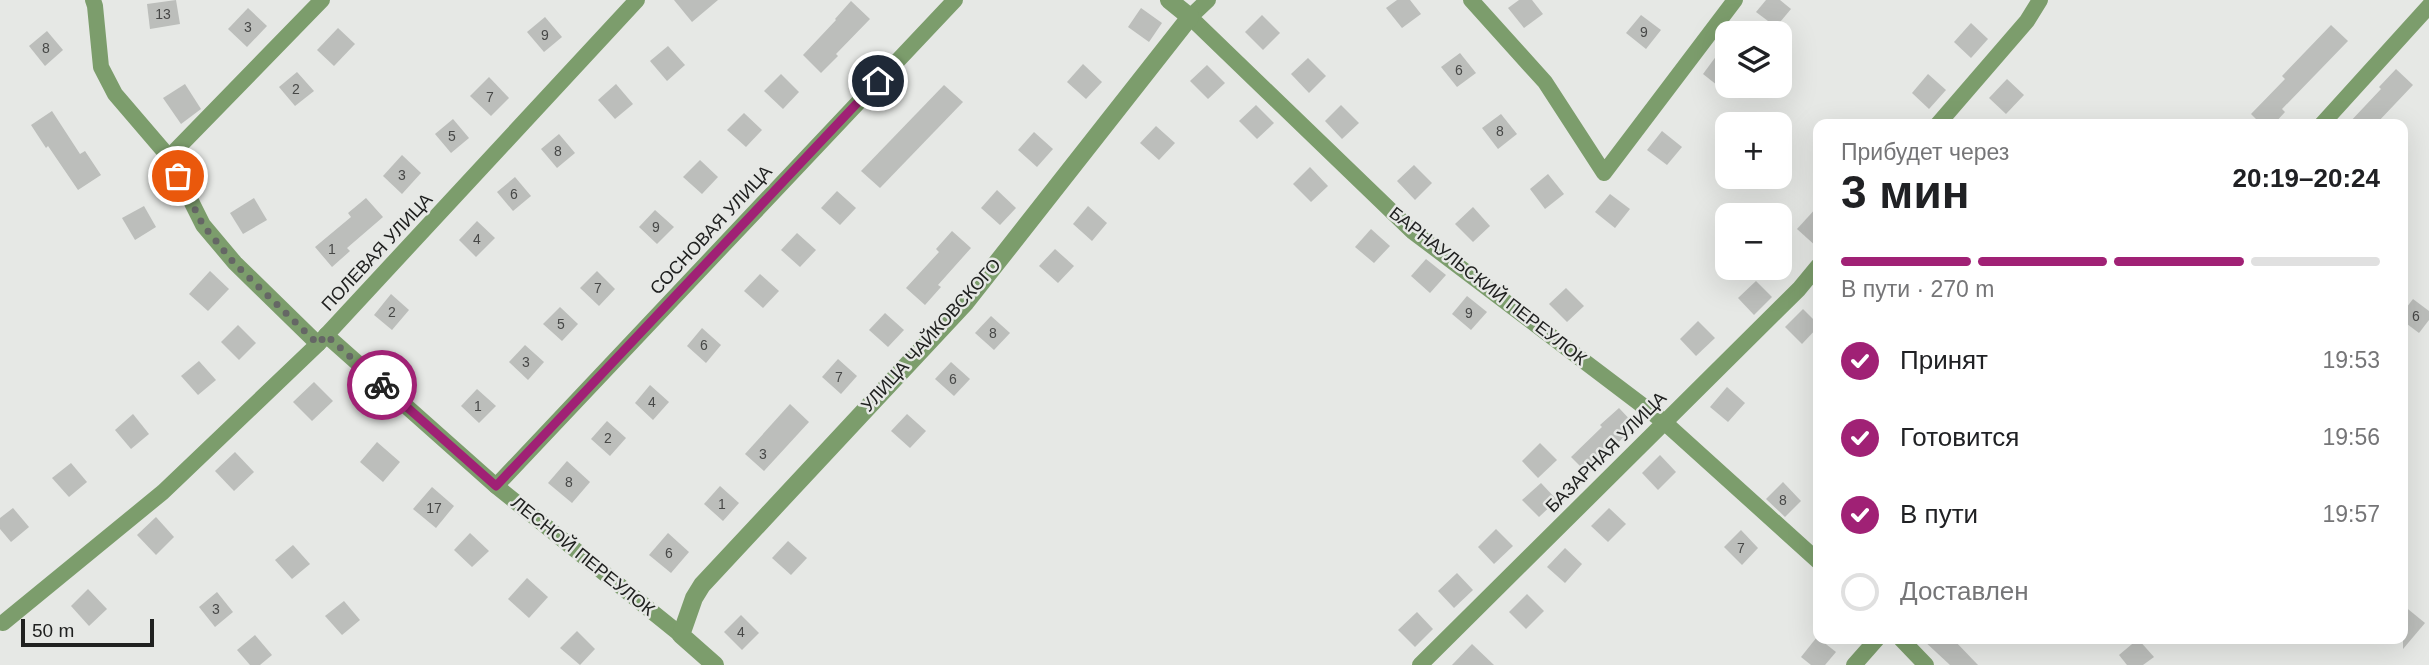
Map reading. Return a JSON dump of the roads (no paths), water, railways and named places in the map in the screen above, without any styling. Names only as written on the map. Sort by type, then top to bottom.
[{"type":"street","name":"ЛЕСНОЙ ПЕРЕУЛОК","points":[[93,0],[101,67],[115,94],[169,157],[203,225],[234,263],[496,486],[715,665]]},
{"type":"street","points":[[169,157],[322,0]]},
{"type":"street","name":"ПОЛЕВАЯ УЛИЦА","points":[[3,623],[163,492],[322,340],[637,0]]},
{"type":"street","name":"СОСНОВАЯ УЛИЦА","points":[[496,486],[955,0]]},
{"type":"street","name":"БАРНАУЛЬСКИЙ ПЕРЕУЛОК","points":[[1169,0],[1191,18],[1412,231],[1663,421],[1813,556]]},
{"type":"street","name":"УЛИЦА ЧАЙКОВСКОГО","points":[[681,635],[694,598],[702,585],[966,302],[1208,0]]},
{"type":"street","points":[[1471,0],[1545,82],[1604,173],[1735,0]]},
{"type":"street","points":[[1942,119],[2027,21],[2040,0]]},
{"type":"street","points":[[2327,119],[2429,6]]},
{"type":"street","name":"БАЗАРНАЯ УЛИЦА","points":[[1420,665],[1813,272]]},
{"type":"street","points":[[1854,665],[1873,644]]},
{"type":"street","points":[[1907,644],[1926,665]]}]
